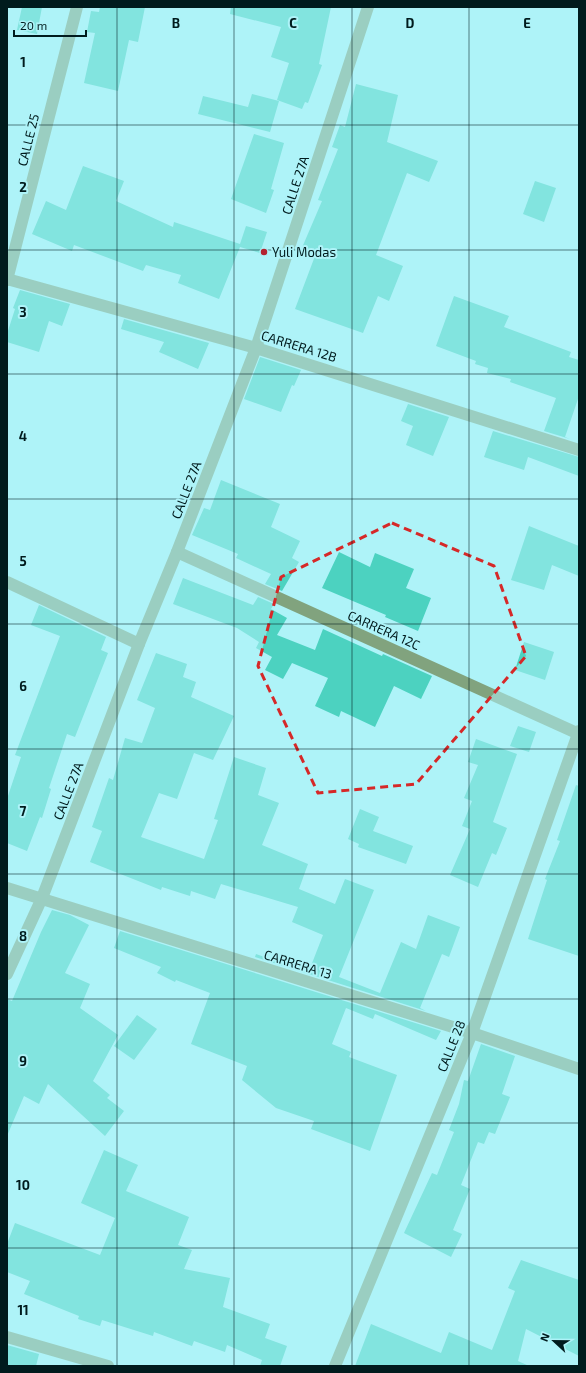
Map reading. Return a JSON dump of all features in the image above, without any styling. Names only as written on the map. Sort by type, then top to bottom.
[{"type":"street","name":"CALLE 25","points":[[7,279],[77,7]]},
{"type":"street","name":"CALLE 27A","points":[[7,974],[42,898],[139,644],[177,552],[256,348],[368,7]]},
{"type":"street","name":"CARRERA 12B","points":[[7,279],[256,348],[579,450]]},
{"type":"street","name":"CARRERA 12C","points":[[177,552],[579,733]]},
{"type":"street","points":[[7,582],[139,644]]},
{"type":"street","name":"CALLE 28","points":[[335,1366],[472,1033],[579,733]]},
{"type":"street","name":"CARRERA 13","points":[[7,888],[472,1033],[579,1069]]},
{"type":"street","points":[[7,1337],[108,1366]]},
{"type":"highlighted area","points":[[392,523],[494,566],[526,656],[416,784],[318,793],[258,666],[281,577]]},
{"type":"building","points":[[22,7],[42,7],[37,34],[17,30]]},
{"type":"building","points":[[100,7],[145,7],[138,42],[129,40],[118,91],[84,83],[95,33],[87,32],[91,11],[99,12]]},
{"type":"building","points":[[231,7],[331,7],[319,64],[322,65],[308,103],[305,102],[302,109],[277,100],[289,63],[271,57],[281,27],[230,14]]},
{"type":"building","points":[[356,84],[398,95],[387,142],[438,161],[429,182],[407,173],[376,255],[403,266],[389,301],[378,296],[363,333],[295,309],[315,256],[301,250],[322,201],[318,200],[338,149],[332,147],[340,125],[345,127]]},
{"type":"building","points":[[252,94],[279,101],[270,132],[198,114],[203,96],[248,107]]},
{"type":"building","points":[[254,134],[284,143],[271,189],[274,190],[266,213],[231,199]]},
{"type":"building","points":[[83,166],[124,181],[116,201],[173,227],[174,222],[240,244],[246,226],[267,232],[260,253],[240,247],[219,299],[178,283],[181,275],[146,265],[143,271],[74,245],[72,251],[32,234],[46,201],[66,210]]},
{"type":"building","points":[[535,181],[556,188],[544,222],[523,214]]},
{"type":"building","points":[[20,290],[70,304],[62,326],[49,321],[39,352],[7,342],[7,334],[15,309],[13,308]]},
{"type":"building","points":[[454,296],[509,316],[504,327],[571,352],[569,357],[579,360],[579,396],[565,437],[570,439],[544,431],[556,398],[510,382],[511,379],[487,373],[488,368],[475,364],[476,361],[436,346]]},
{"type":"building","points":[[124,319],[209,343],[198,369],[159,352],[164,342],[121,329]]},
{"type":"building","points":[[260,357],[301,370],[294,386],[292,385],[281,412],[244,399]]},
{"type":"building","points":[[408,404],[449,417],[433,456],[406,445],[413,426],[401,421]]},
{"type":"building","points":[[493,431],[579,457],[579,476],[528,457],[524,470],[484,457]]},
{"type":"building","points":[[221,480],[280,504],[271,527],[300,541],[292,558],[299,562],[282,591],[265,584],[271,574],[236,558],[238,554],[192,535],[204,508],[210,510]]},
{"type":"building","points":[[529,526],[579,546],[579,576],[552,565],[544,590],[511,580]]},
{"type":"building","points":[[339,552],[370,567],[375,553],[414,569],[406,588],[431,598],[418,631],[385,617],[386,615],[322,588]]},
{"type":"building","points":[[183,578],[253,605],[258,597],[274,604],[271,609],[287,618],[277,635],[315,650],[323,629],[382,656],[383,654],[432,676],[421,699],[394,686],[375,727],[341,711],[339,717],[315,706],[328,678],[292,663],[283,679],[265,670],[272,657],[256,648],[259,642],[237,628],[173,604]]},
{"type":"building","points":[[39,605],[106,637],[101,650],[108,653],[75,737],[67,734],[49,788],[51,789],[42,818],[40,817],[27,851],[7,843],[7,799],[21,757],[15,755],[60,636],[31,625]]},
{"type":"building","points":[[524,642],[554,652],[545,680],[515,670]]},
{"type":"building","points":[[156,653],[187,664],[183,677],[196,682],[191,697],[234,716],[213,760],[194,753],[177,799],[159,793],[141,837],[204,859],[218,820],[214,819],[234,757],[266,768],[258,795],[279,803],[262,845],[308,864],[299,889],[335,904],[345,879],[374,890],[339,977],[380,993],[401,942],[416,949],[428,915],[460,927],[449,957],[442,954],[420,1008],[426,1011],[255,957],[256,954],[298,969],[299,967],[309,971],[323,935],[292,922],[298,907],[221,884],[215,899],[191,891],[190,896],[162,887],[161,890],[90,862],[102,831],[92,827],[109,778],[113,780],[125,738],[142,743],[155,708],[137,700]]},
{"type":"building","points":[[518,726],[536,732],[529,752],[510,746]]},
{"type":"building","points":[[476,739],[517,754],[493,822],[507,828],[496,855],[492,853],[478,887],[450,875],[470,829],[462,826],[472,801],[464,798],[478,765],[468,762]]},
{"type":"building","points":[[576,785],[579,786],[579,956],[528,939],[547,880],[545,879],[560,841],[557,840]]},
{"type":"building","points":[[360,809],[379,817],[373,831],[413,846],[406,864],[358,847],[359,844],[348,839]]},
{"type":"building","points":[[52,910],[70,915],[89,925],[65,973],[90,984],[80,1008],[118,1035],[93,1081],[110,1095],[107,1098],[124,1111],[105,1136],[48,1084],[39,1104],[24,1096],[7,1136],[7,999],[12,1001],[41,932]]},
{"type":"building","points":[[120,931],[441,1031],[436,1040],[375,1014],[373,1019],[346,1008],[332,1044],[351,1052],[349,1057],[397,1075],[370,1151],[311,1129],[314,1121],[276,1108],[242,1080],[247,1066],[191,1044],[210,993],[176,980],[175,982],[157,973],[161,967],[114,948]]},
{"type":"building","points":[[137,1015],[157,1029],[134,1060],[114,1046]]},
{"type":"building","points":[[481,1044],[515,1056],[502,1094],[510,1097],[495,1134],[489,1132],[484,1144],[478,1142],[461,1185],[470,1189],[453,1230],[462,1234],[451,1257],[404,1233],[432,1173],[437,1175],[454,1132],[449,1130],[459,1104],[464,1080],[468,1081]]},
{"type":"building","points":[[104,1150],[138,1165],[126,1191],[189,1217],[178,1245],[192,1250],[184,1269],[230,1278],[223,1307],[270,1324],[265,1338],[287,1346],[280,1366],[260,1366],[262,1360],[227,1345],[225,1352],[194,1341],[192,1346],[154,1332],[153,1336],[102,1320],[100,1326],[78,1319],[79,1316],[24,1294],[30,1281],[7,1272],[7,1244],[15,1223],[100,1255],[115,1218],[81,1203]]},
{"type":"building","points":[[521,1260],[579,1280],[579,1356],[526,1329],[518,1361],[529,1366],[355,1366],[371,1324],[441,1353],[449,1332],[492,1350],[515,1291],[508,1288]]},
{"type":"building","points":[[7,1345],[39,1354],[36,1366],[7,1366]]},
{"type":"place","name":"Yuli Modas","points":[[264,252]]}]
